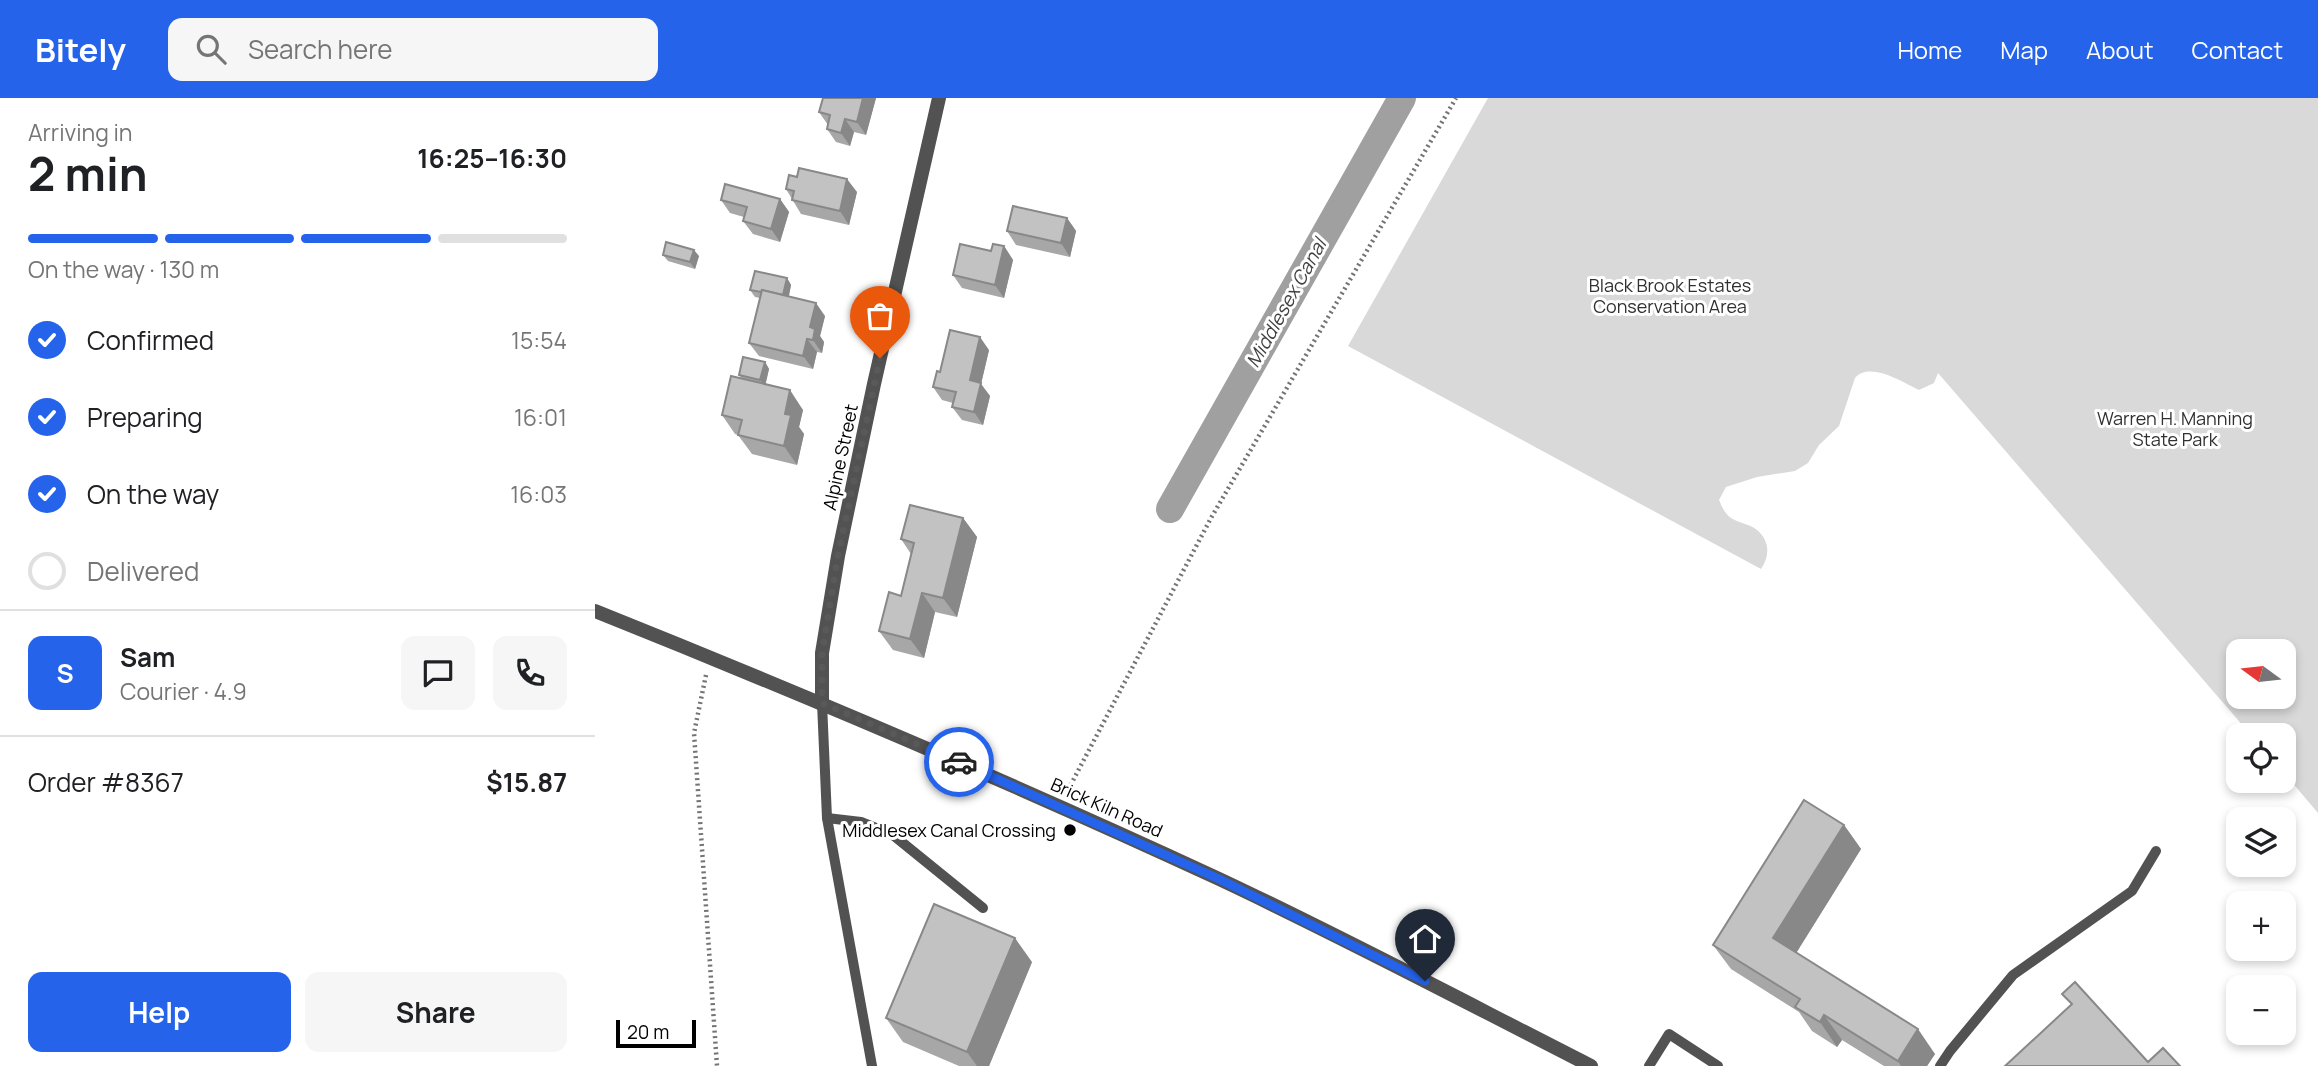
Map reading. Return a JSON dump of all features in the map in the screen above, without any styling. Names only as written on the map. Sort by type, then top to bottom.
[{"type":"street","name":"Alpine Street","points":[[822,703],[822,653],[838,556],[939,98]]},
{"type":"street","name":"Brick Kiln Road","points":[[595,611],[822,703],[1059,806],[1281,909],[1591,1066]]},
{"type":"lane","points":[[822,703],[827,818],[873,1066]]},
{"type":"lane","points":[[827,818],[860,822],[894,835],[983,908]]},
{"type":"lane","points":[[1940,1066],[2013,975],[2132,891],[2156,851]]},
{"type":"lane","points":[[1649,1066],[1669,1034],[1718,1066]]},
{"type":"path","points":[[1059,806],[1211,518],[1456,98]]},
{"type":"path","points":[[710,657],[694,733],[717,1066]]},
{"type":"green space","name":"Black Brook Estates Conservation Area","points":[[1488,98],[2318,98],[2318,813],[2296,787],[2296,723],[2241,723],[2229,709],[2296,709],[2296,639],[2226,639],[2226,706],[1938,373],[1934,383],[1919,390],[1877,372],[1861,373],[1855,378],[1839,426],[1819,445],[1808,463],[1795,471],[1757,477],[1726,487],[1719,500],[1725,512],[1734,520],[1754,528],[1764,539],[1767,554],[1761,569],[1348,346]]},
{"type":"building","points":[[823,98],[863,98],[857,122],[845,119],[841,133],[827,129],[830,115],[819,112]]},
{"type":"building","points":[[799,168],[847,179],[840,211],[792,200],[794,191],[786,189],[789,175],[797,177]]},
{"type":"building","points":[[725,184],[780,199],[771,229],[743,221],[747,207],[721,200]]},
{"type":"building","points":[[1013,206],[1067,218],[1061,243],[1007,231]]},
{"type":"building","points":[[666,242],[694,250],[690,262],[663,255]]},
{"type":"building","points":[[960,244],[991,251],[993,244],[1004,246],[995,285],[953,275]]},
{"type":"building","points":[[755,271],[787,278],[783,295],[750,290]]},
{"type":"building","points":[[762,290],[816,303],[810,327],[815,329],[813,340],[807,339],[803,356],[749,343]]},
{"type":"building","points":[[950,330],[980,337],[970,380],[981,383],[974,412],[952,407],[956,392],[933,387],[937,371],[940,372]]},
{"type":"building","points":[[743,357],[765,362],[760,380],[739,375]]},
{"type":"building","points":[[731,376],[790,390],[785,414],[791,415],[784,446],[738,435],[742,420],[722,415]]},
{"type":"building","points":[[910,505],[963,518],[943,598],[922,593],[910,639],[879,631],[889,592],[901,596],[914,543],[901,539]]},
{"type":"building","points":[[1804,800],[1844,825],[1773,938],[1918,1029],[1898,1061],[1824,1015],[1820,1022],[1795,1007],[1800,999],[1713,945]]},
{"type":"building","points":[[934,904],[1015,938],[967,1052],[886,1018]]},
{"type":"building","points":[[2075,982],[2148,1062],[2163,1048],[2180,1066],[2005,1066],[2072,1004],[2062,994]]},
{"type":"waterway","name":"Middlesex Canal","points":[[1170,509],[1402,98]]},
{"type":"way so far","points":[[880,358],[838,556],[822,653],[822,703],[959,762]]},
{"type":"place","name":"Middlesex Canal Crossing","points":[[1070,830]]},
{"type":"route","points":[[959,762],[1219,879],[1425,981]]},
{"type":"park label","name":"Warren H. Manning State Park","points":[[2175,428]]}]
